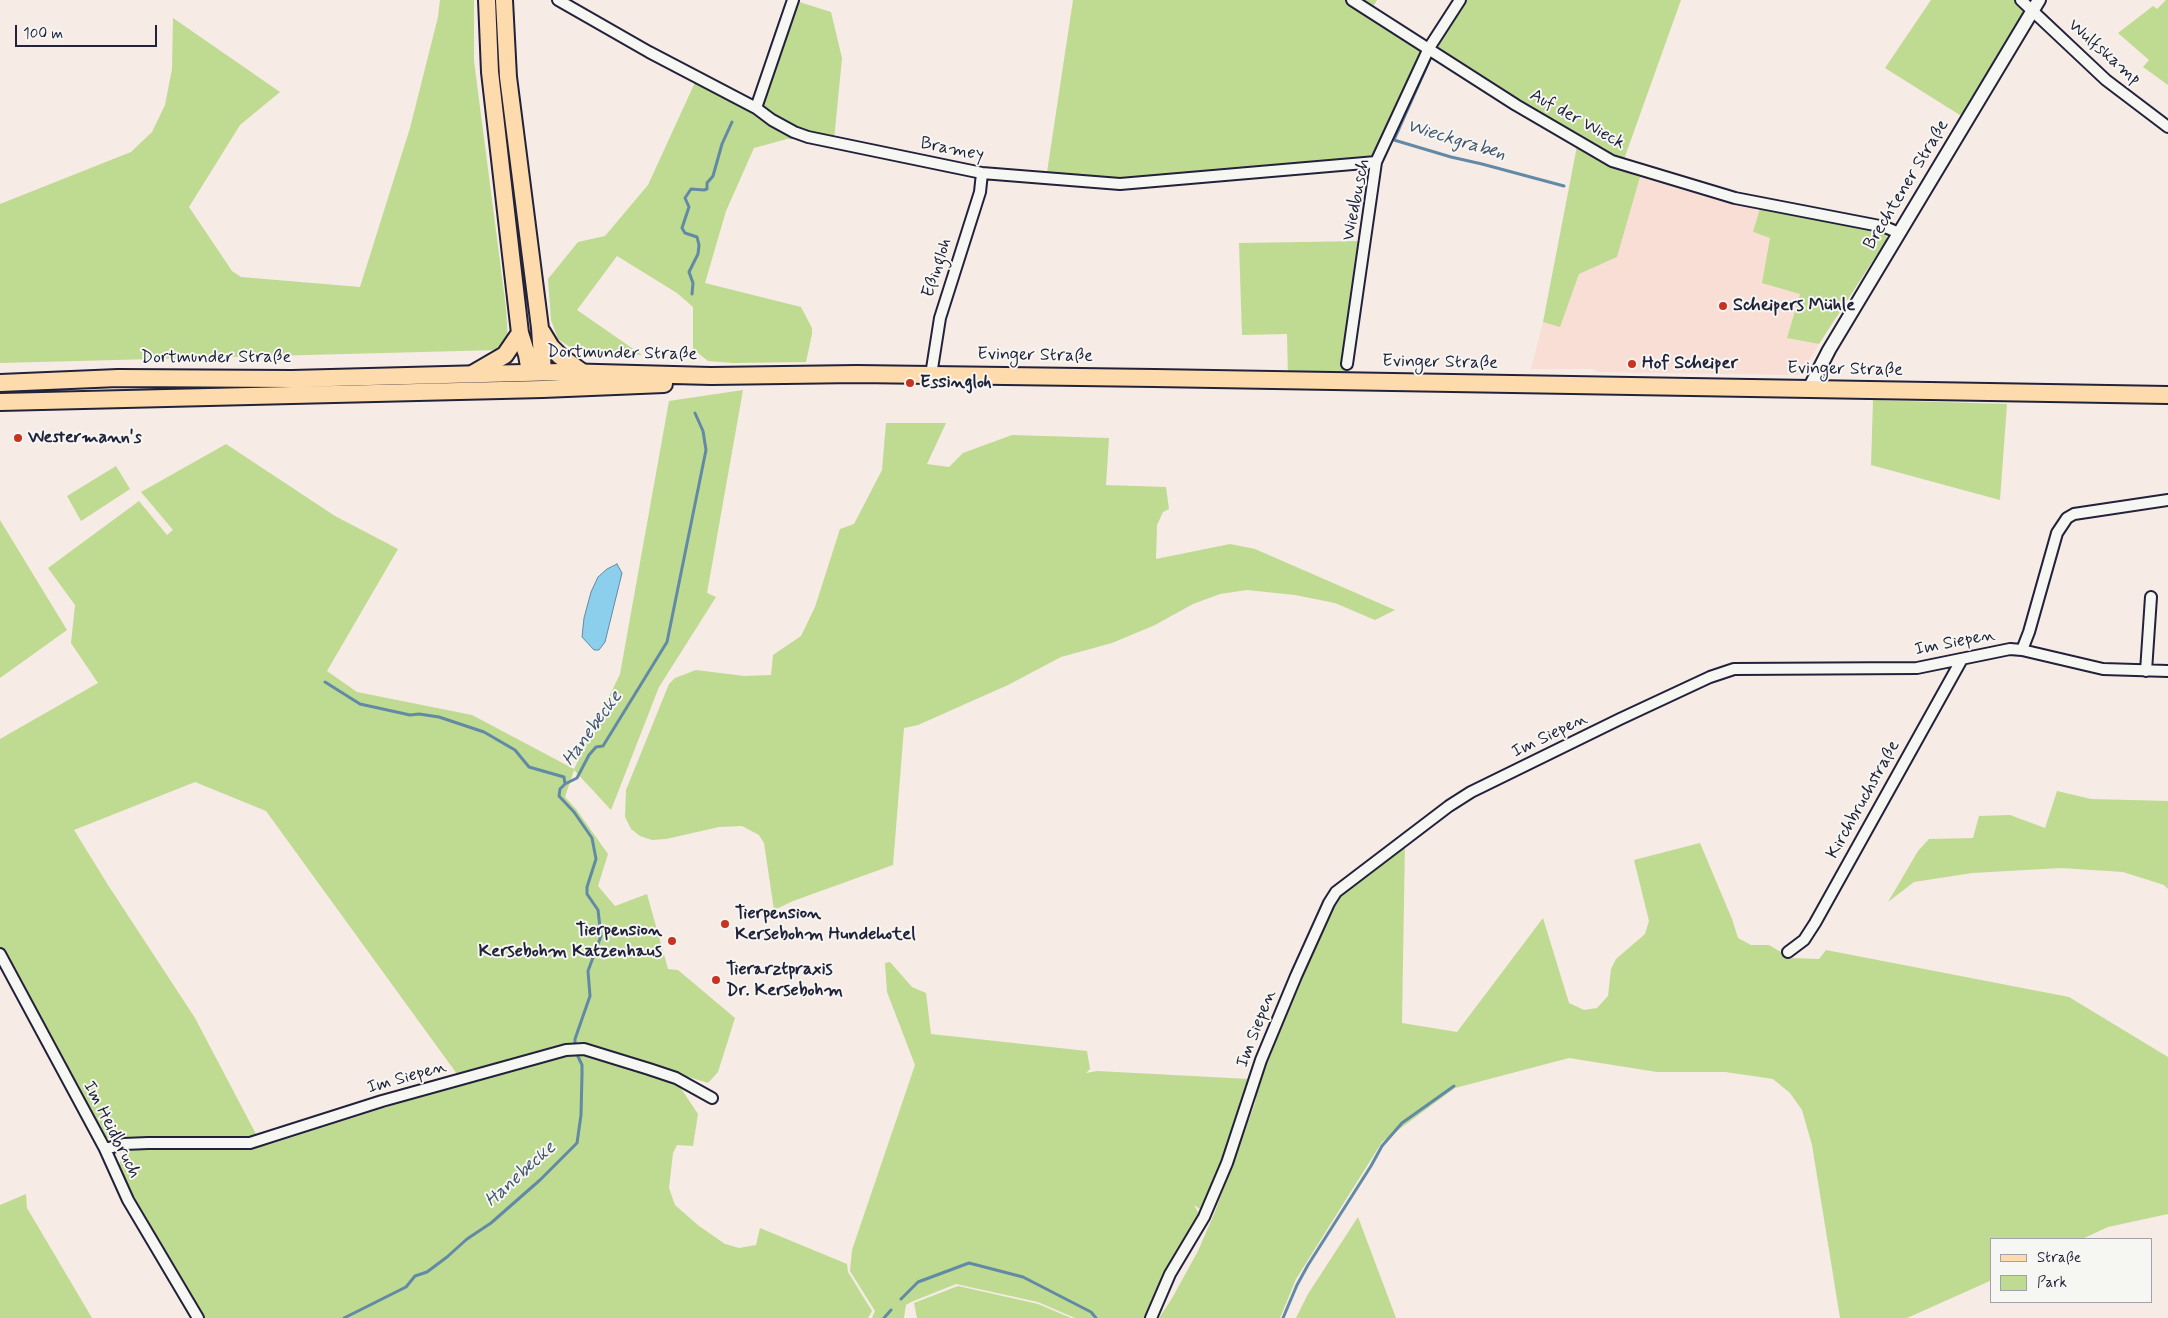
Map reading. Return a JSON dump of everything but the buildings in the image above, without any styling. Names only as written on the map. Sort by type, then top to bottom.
[{"type":"main road","points":[[487,0],[490,72],[520,333],[535,381]]},
{"type":"main road","points":[[504,0],[505,41],[512,123],[540,328],[535,381]]},
{"type":"main road","points":[[540,328],[551,347],[582,372]]},
{"type":"main road","points":[[474,373],[505,355],[520,333]]},
{"type":"main road","name":"Dortmunder Straße","points":[[0,383],[118,378],[292,378],[474,373],[535,381],[582,372],[711,376]]},
{"type":"main road","name":"Evinger Straße","points":[[711,376],[931,375],[2168,395]]},
{"type":"main road","name":"Dortmunder Straße","points":[[0,402],[535,381],[670,383],[711,376]]},
{"type":"street","name":"Bramey","points":[[558,0],[649,52],[756,108],[772,120],[808,137],[982,173],[1120,184],[1376,162]]},
{"type":"street","points":[[756,108],[793,0]]},
{"type":"street","name":"Auf der Wieck","points":[[1352,0],[1516,105],[1612,160],[1735,198],[1885,227],[1899,232]]},
{"type":"street","name":"Wiedbusch","points":[[1347,364],[1376,162],[1429,48],[1460,0]]},
{"type":"street","name":"Wulfskamp","points":[[2021,0],[2035,5],[2106,80],[2168,127]]},
{"type":"street","name":"Brechtener Straße","points":[[1809,389],[1829,350],[2035,5]]},
{"type":"street","name":"Eßingloh","points":[[931,375],[940,318],[980,192],[982,173]]},
{"type":"street","name":"Im Siepen","points":[[1151,1318],[1170,1274],[1204,1216],[1227,1163],[1261,1060],[1329,903],[1336,892],[1428,821],[1471,792],[1710,677],[1741,668],[1917,668],[1999,650],[2022,650],[2029,632],[2053,542],[2061,524],[2074,514],[2168,500]]},
{"type":"street","points":[[2146,671],[2151,597]]},
{"type":"street","points":[[2022,650],[2103,669],[2168,671]]},
{"type":"street","name":"Kirchbruchstraße","points":[[1788,952],[1804,940],[1815,923],[1962,659]]},
{"type":"street","name":"Im Heidbruch","points":[[0,954],[105,1149],[128,1200],[198,1318]]},
{"type":"street","name":"Im Siepen","points":[[105,1149],[124,1144],[148,1143],[250,1143],[382,1101],[566,1050],[584,1049],[649,1069],[676,1078],[712,1098]]},
{"type":"shaded area","points":[[1640,177],[1704,196],[1760,208],[1753,232],[1770,238],[1800,294],[1787,338],[1819,344],[1799,375],[1531,369],[1543,322],[1560,326],[1579,274],[1617,257]]},
{"type":"green space","points":[[440,0],[474,0],[474,61],[506,308],[508,340],[498,350],[0,363],[0,204],[131,152],[152,132],[165,105],[172,69],[173,18],[280,92],[240,125],[189,207],[232,271],[241,277],[360,287],[410,128],[438,17]]},
{"type":"green space","points":[[793,0],[831,12],[842,58],[834,140],[787,139],[754,148],[726,211],[705,283],[801,307],[812,328],[806,362],[734,363],[708,361],[693,349],[693,307],[677,293],[617,256],[577,310],[642,355],[573,349],[558,339],[551,320],[548,279],[578,242],[605,236],[648,185],[697,78],[756,108]]},
{"type":"green space","points":[[1073,0],[1377,0],[1370,12],[1429,48],[1460,0],[1681,0],[1623,162],[1430,49],[1381,156],[1120,184],[1046,179]]},
{"type":"green space","points":[[1931,0],[2021,0],[2032,10],[1963,117],[1885,68]]},
{"type":"green space","points":[[2168,0],[2168,85],[2143,67],[2149,60],[2118,33],[2153,6],[2157,9]]},
{"type":"green space","points":[[1577,146],[1619,169],[1640,177],[1617,257],[1579,274],[1560,327],[1543,322]]},
{"type":"green space","points":[[1760,208],[1874,228],[1886,235],[1887,239],[1819,344],[1787,338],[1800,294],[1762,283],[1770,238],[1753,232]]},
{"type":"green space","points":[[1364,241],[1348,379],[1288,379],[1287,334],[1242,335],[1239,243]]},
{"type":"green space","points":[[743,390],[707,593],[716,597],[659,687],[611,810],[574,770],[565,797],[576,809],[608,854],[598,886],[615,906],[647,894],[668,969],[678,970],[735,1018],[718,1072],[708,1083],[593,1047],[568,1045],[457,1074],[266,811],[195,782],[74,830],[195,1018],[257,1136],[222,1139],[118,1141],[104,1137],[95,1127],[0,954],[0,739],[98,683],[71,643],[75,605],[48,568],[139,501],[167,535],[173,530],[141,492],[226,444],[335,516],[398,549],[327,671],[357,692],[472,715],[574,769],[620,674],[669,401]]},
{"type":"green space","points":[[1873,400],[2007,404],[2000,500],[1871,465]]},
{"type":"green space","points":[[886,423],[946,423],[927,464],[949,467],[963,453],[1012,435],[1109,438],[1106,485],[1166,487],[1169,509],[1163,512],[1157,525],[1156,559],[1230,544],[1255,549],[1395,610],[1375,620],[1335,603],[1295,595],[1247,590],[1220,594],[1193,604],[1155,625],[1112,643],[1061,657],[1008,685],[918,725],[904,728],[893,865],[793,901],[774,910],[764,843],[759,835],[742,826],[719,827],[666,839],[652,840],[640,836],[631,829],[625,817],[626,790],[669,684],[675,678],[696,670],[744,676],[771,675],[773,655],[801,636],[815,607],[840,529],[854,524],[882,470]]},
{"type":"green space","points":[[116,466],[130,489],[81,521],[67,496]]},
{"type":"green space","points":[[0,520],[67,630],[0,678]]},
{"type":"green space","points":[[2057,791],[2091,799],[2168,801],[2168,889],[2164,885],[2123,872],[2061,868],[1972,873],[1914,882],[1888,902],[1918,851],[1929,839],[1973,838],[1979,816],[2010,815],[2045,828]]},
{"type":"green space","points":[[1405,840],[1402,1023],[1457,1032],[1543,918],[1569,1003],[1584,1010],[1597,1008],[1608,996],[1611,969],[1616,959],[1645,934],[1649,921],[1634,860],[1700,843],[1738,938],[1751,945],[1769,945],[1791,958],[1819,959],[1826,950],[2069,997],[2168,1057],[2168,1214],[2108,1227],[2084,1238],[1990,1238],[1990,1281],[1907,1318],[1840,1318],[1812,1145],[1802,1110],[1790,1093],[1773,1079],[1725,1072],[1657,1072],[1569,1058],[1455,1088],[1382,1142],[1296,1279],[1280,1318],[1159,1318],[1198,1251],[1214,1214],[1255,1103],[1259,1080],[1330,906],[1341,890]]},
{"type":"green space","points":[[890,962],[912,987],[926,993],[931,1034],[1087,1051],[1090,1069],[1086,1073],[1097,1071],[1249,1079],[1250,1083],[1223,1167],[1204,1208],[1200,1209],[1194,1205],[1199,1214],[1164,1272],[1145,1318],[1075,1318],[1038,1302],[956,1284],[906,1305],[904,1318],[872,1318],[875,1311],[850,1271],[852,1250],[915,1065],[887,992],[885,963]]},
{"type":"green space","points":[[571,1054],[600,1058],[678,1084],[698,1114],[693,1146],[677,1145],[673,1153],[669,1188],[675,1205],[699,1226],[725,1244],[739,1248],[756,1245],[760,1228],[847,1264],[848,1272],[872,1311],[868,1318],[201,1318],[117,1172],[124,1150],[268,1145],[437,1091]]},
{"type":"green space","points":[[26,1194],[27,1208],[92,1318],[0,1318],[0,1205]]},
{"type":"green space","points":[[1358,1217],[1396,1318],[1296,1318],[1308,1294]]},
{"type":"green space","points":[[958,1286],[1038,1304],[1071,1318],[917,1318],[914,1303]]},
{"type":"water","points":[[617,564],[622,573],[605,642],[599,650],[594,650],[582,637],[584,618],[591,592],[598,577],[607,569]]},
{"type":"waterway","name":"Wieckgraben","points":[[1362,0],[1376,10]]},
{"type":"waterway","name":"Hanebecke","points":[[769,54],[781,19]]},
{"type":"waterway","name":"Wieckgraben","points":[[1431,57],[1394,140],[1451,157],[1564,186]]},
{"type":"waterway","name":"Hanebecke","points":[[692,294],[693,283],[689,272],[698,254],[699,245],[697,237],[685,233],[682,228],[689,207],[685,198],[691,189],[707,189],[707,183],[713,176],[722,144],[732,122]]},
{"type":"waterway","name":"Hanebecke","points":[[344,1318],[406,1287],[415,1276],[427,1272],[447,1257],[467,1239],[491,1223],[540,1180],[577,1143],[581,1115],[582,1065],[575,1050],[575,1039],[590,996],[588,971],[601,936],[598,910],[587,894],[587,887],[596,859],[592,838],[574,812],[559,796],[560,789],[577,778],[589,755],[596,747],[603,746],[667,642],[706,450],[703,431],[695,413]]},
{"type":"waterway","points":[[325,682],[360,704],[410,715],[419,714],[439,717],[484,732],[515,750],[529,767],[564,777],[565,784]]},
{"type":"waterway","points":[[1283,1318],[1308,1265],[1382,1146],[1402,1123],[1454,1086]]},
{"type":"waterway","points":[[901,1299],[918,1282],[969,1263],[1023,1277],[1091,1312],[1096,1318]]},
{"type":"waterway","points":[[884,1318],[891,1310]]},
{"type":"place","name":"Scheipers Mühle","points":[[1723,306]]},
{"type":"place","name":"Hof Scheiper","points":[[1632,364]]},
{"type":"place","name":"Essingloh","points":[[910,383]]},
{"type":"place","name":"Westermann's","points":[[18,438]]},
{"type":"place","name":"Tierpension Kersebohm Hundehotel","points":[[725,924]]},
{"type":"place","name":"Tierpension Kersebohm Katzenhaus","points":[[672,941]]},
{"type":"place","name":"Tierarztpraxis Dr. Kersebohm","points":[[716,980]]}]
